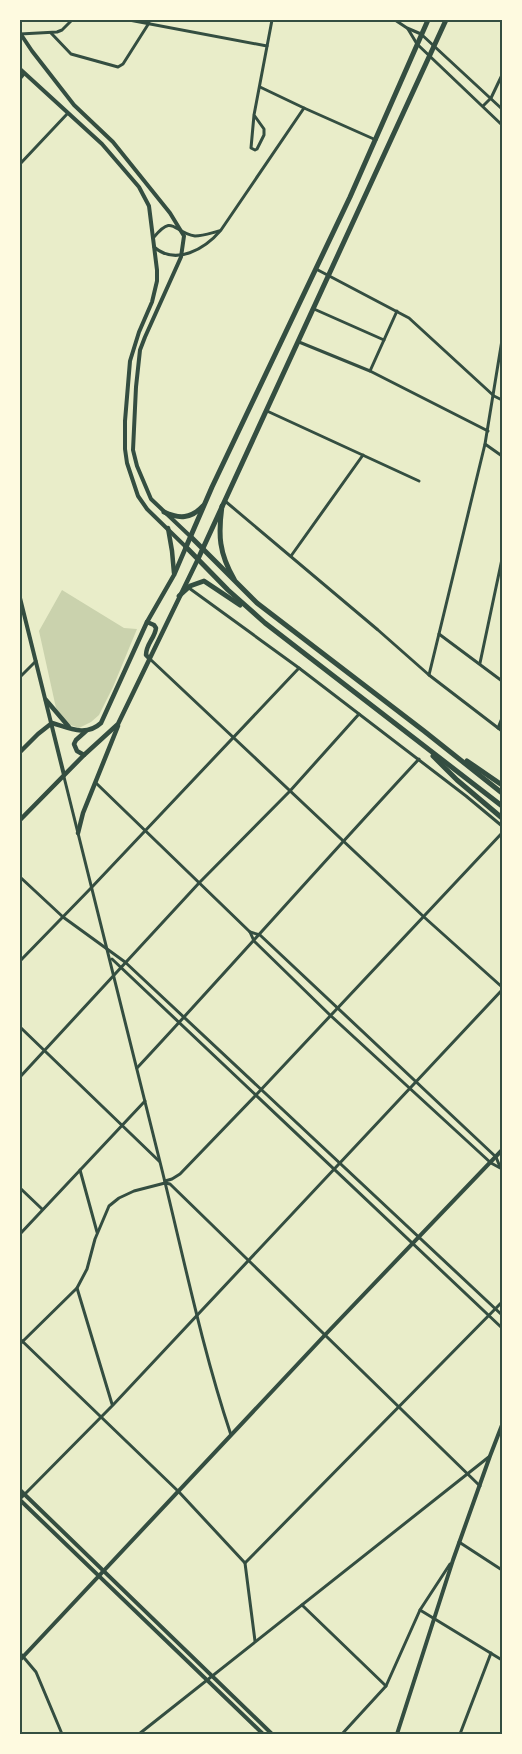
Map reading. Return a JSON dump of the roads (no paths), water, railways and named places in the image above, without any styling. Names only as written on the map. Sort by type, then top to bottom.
[{"type":"main road","points":[[20,752],[51,723],[86,731],[94,729],[101,723],[147,622],[174,575],[212,487],[350,197],[428,20]]},
{"type":"main road","points":[[78,833],[83,813],[118,724],[198,559],[446,20]]},
{"type":"main road","points":[[350,197],[362,203]]},
{"type":"main road","points":[[164,512],[177,517],[185,517],[198,511],[206,503]]},
{"type":"main road","points":[[223,503],[219,532],[222,551],[230,572],[240,588]]},
{"type":"main road","points":[[168,528],[174,575]]},
{"type":"main road","points":[[191,537],[256,603],[424,730],[502,793]]},
{"type":"main road","points":[[186,547],[228,590],[265,623]]},
{"type":"main road","points":[[179,596],[199,581],[206,582],[265,623],[502,806]]},
{"type":"main road","points":[[147,622],[156,628],[146,649],[146,655],[149,658]]},
{"type":"main road","points":[[46,700],[71,729]]},
{"type":"main road","points":[[20,820],[118,724]]},
{"type":"main road","points":[[424,730],[502,785]]},
{"type":"main road","points":[[84,755],[77,752],[74,744],[86,731]]},
{"type":"main road","points":[[417,740],[502,818]]},
{"type":"street","points":[[20,33],[51,33],[62,30],[72,20]]},
{"type":"street","points":[[129,20],[267,46]]},
{"type":"street","points":[[254,114],[263,126],[264,135],[257,149],[252,150],[254,114],[272,20]]},
{"type":"street","points":[[395,20],[422,34],[502,109]]},
{"type":"street","points":[[51,33],[71,54],[118,67],[123,64],[149,24]]},
{"type":"street","points":[[407,28],[417,44],[502,125]]},
{"type":"street","points":[[20,33],[74,105],[113,142],[182,230],[184,243],[182,254],[140,350],[133,450],[142,481],[151,499],[191,537]]},
{"type":"street","points":[[20,69],[102,144],[143,193],[149,206],[157,281],[152,302],[130,361],[125,449],[127,463],[138,496],[147,509],[186,547]]},
{"type":"street","points":[[20,79],[24,74]]},
{"type":"street","points":[[483,106],[491,98],[502,75]]},
{"type":"street","points":[[260,87],[376,140]]},
{"type":"street","points":[[154,247],[163,254],[182,254],[195,251],[213,239],[304,108]]},
{"type":"street","points":[[20,164],[69,112]]},
{"type":"street","points":[[154,237],[166,225],[190,235],[200,236],[221,230]]},
{"type":"street","points":[[316,269],[409,318],[494,396],[502,400]]},
{"type":"street","points":[[312,308],[384,340]]},
{"type":"street","points":[[370,371],[397,311]]},
{"type":"street","points":[[429,675],[488,431],[502,340]]},
{"type":"street","points":[[297,341],[370,371],[488,431]]},
{"type":"street","points":[[265,410],[419,481]]},
{"type":"street","points":[[485,444],[502,456]]},
{"type":"street","points":[[291,556],[363,455]]},
{"type":"street","points":[[223,503],[291,556],[429,675],[502,731]]},
{"type":"street","points":[[480,663],[502,559]]},
{"type":"street","points":[[188,587],[419,759],[502,826]]},
{"type":"street","points":[[20,598],[109,951],[196,1317],[231,1435]]},
{"type":"street","points":[[439,634],[502,681]]},
{"type":"street","points":[[149,658],[502,989],[113,1405],[20,1499],[263,1734]]},
{"type":"street","points":[[20,677],[36,661]]},
{"type":"street","points":[[20,961],[299,668]]},
{"type":"street","points":[[20,1077],[125,962],[290,791],[359,714]]},
{"type":"street","points":[[498,728],[502,718]]},
{"type":"street","points":[[137,1068],[419,759]]},
{"type":"street","points":[[96,783],[250,932],[254,941],[331,1016],[490,1163],[501,1168]]},
{"type":"street","points":[[255,1642],[245,1563],[179,1492],[20,1341],[77,1288],[87,1269],[106,1211],[114,1202],[134,1191],[165,1182],[180,1174],[502,833]]},
{"type":"street","points":[[20,877],[63,917],[125,962],[502,1315]]},
{"type":"street","points":[[250,932],[260,935],[496,1156],[501,1168]]},
{"type":"street","points":[[110,958],[502,1328]]},
{"type":"street","points":[[20,1027],[160,1161]]},
{"type":"street","points":[[20,1234],[145,1101]]},
{"type":"street","points":[[62,1734],[36,1672],[21,1656],[502,1150]]},
{"type":"street","points":[[80,1170],[98,1233]]},
{"type":"street","points":[[165,1182],[176,1189],[247,1261],[480,1486]]},
{"type":"street","points":[[20,1188],[43,1210]]},
{"type":"street","points":[[77,1288],[113,1405]]},
{"type":"street","points":[[245,1563],[502,1302]]},
{"type":"street","points":[[397,1734],[459,1542],[502,1425]]},
{"type":"street","points":[[139,1734],[490,1456]]},
{"type":"street","points":[[20,1490],[272,1734]]},
{"type":"street","points":[[459,1542],[502,1570]]},
{"type":"street","points":[[342,1734],[386,1686],[420,1610],[453,1560]]},
{"type":"street","points":[[302,1605],[386,1686]]},
{"type":"street","points":[[420,1610],[502,1660]]},
{"type":"street","points":[[460,1734],[491,1653]]}]
